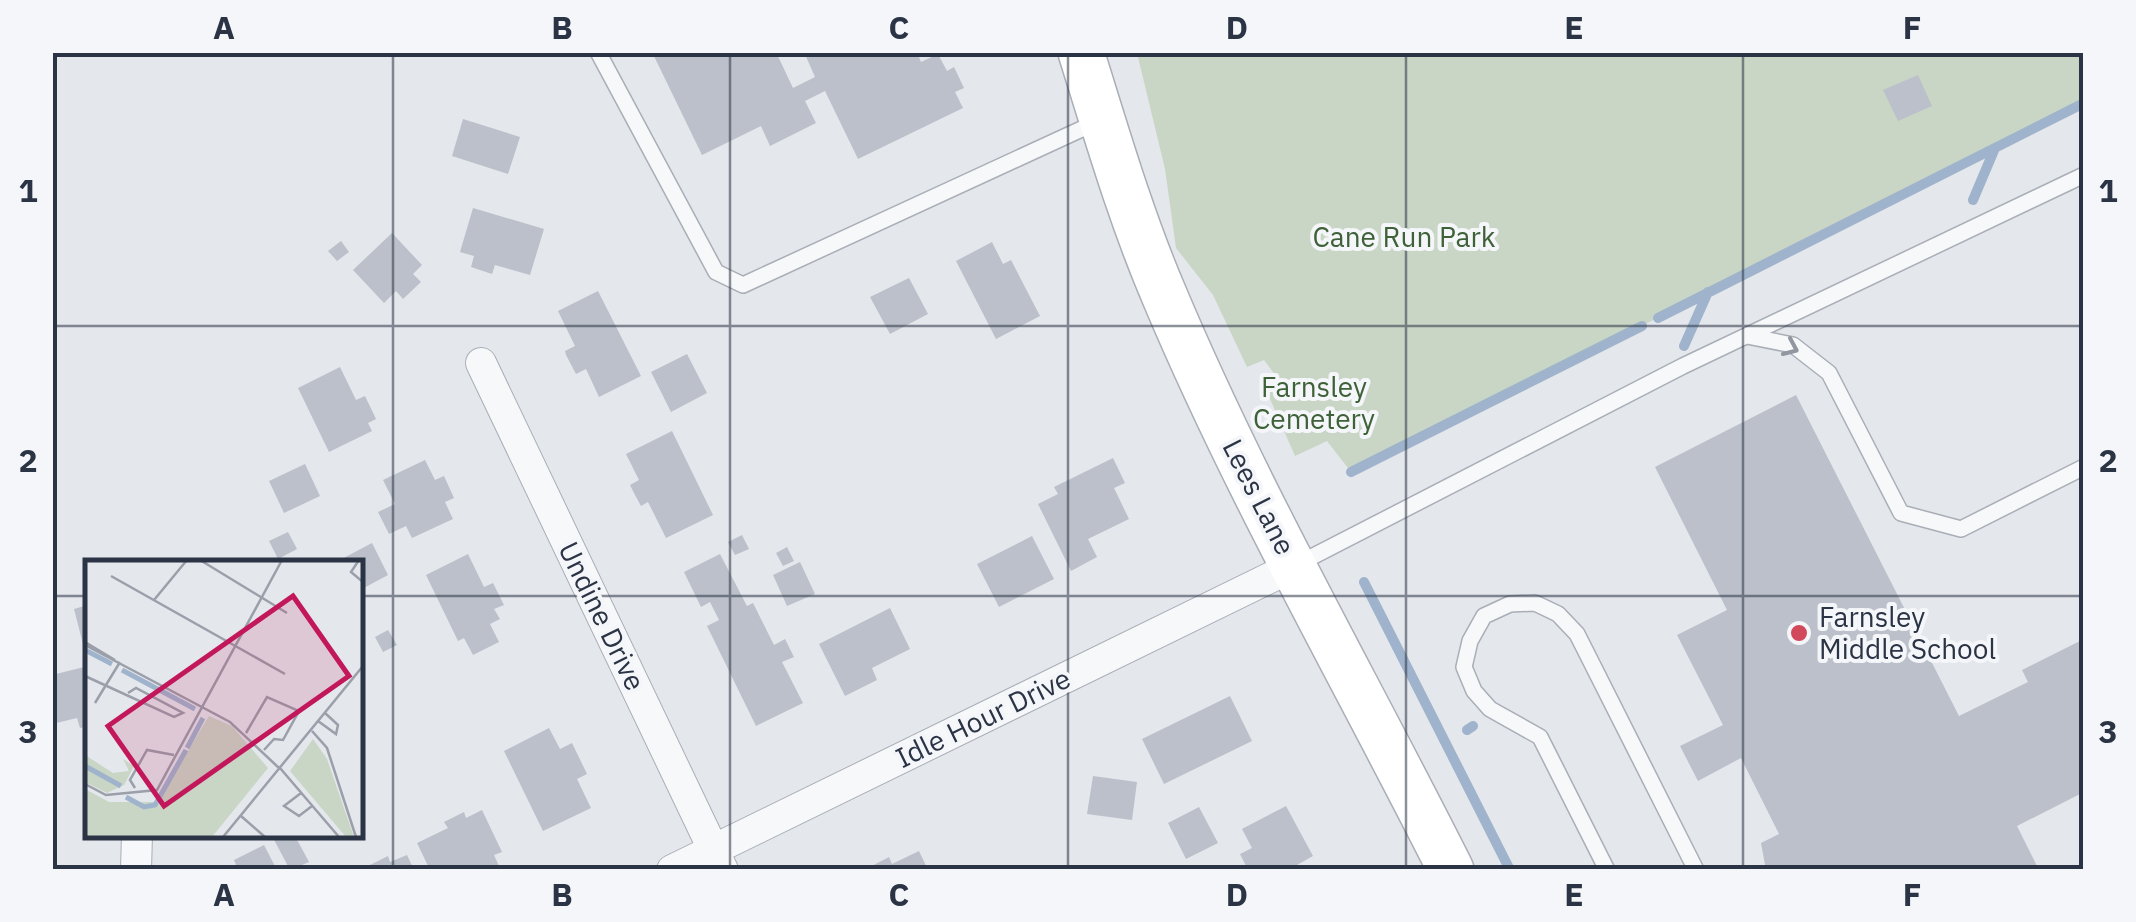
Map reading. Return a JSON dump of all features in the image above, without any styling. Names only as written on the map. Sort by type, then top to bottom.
[{"type":"street","name":"Lees Lane","points":[[1081,52],[1124,190],[1183,340],[1450,870]]},
{"type":"street","name":"Undine Drive","points":[[481,363],[718,859]]},
{"type":"street","name":"Idle Hour Drive","points":[[672,870],[718,859],[1294,566]]},
{"type":"street","points":[[136,870],[137,837]]},
{"type":"lane","points":[[598,52],[716,272],[743,284],[1102,119]]},
{"type":"lane","points":[[1294,566],[1748,336],[2084,175]]},
{"type":"lane","points":[[1748,336],[1793,345],[1829,372],[1900,512],[1960,529],[2084,467]]},
{"type":"lane","points":[[1608,870],[1540,737],[1490,709],[1474,692],[1464,668],[1470,641],[1484,616],[1510,604],[1536,603],[1558,614],[1577,634],[1696,870]]},
{"type":"green space","name":"Cane Run Park","points":[[1137,53],[2083,53],[2083,104],[1351,472],[1327,441],[1295,456],[1263,383],[1276,376],[1264,360],[1247,367],[1213,295],[1176,248],[1165,169]]},
{"type":"building","points":[[652,52],[776,52],[793,88],[815,77],[804,52],[917,52],[921,62],[938,54],[947,71],[954,67],[964,88],[955,92],[963,108],[858,159],[825,91],[805,101],[816,123],[770,146],[761,126],[702,155]]},
{"type":"building","points":[[1918,75],[1932,106],[1898,121],[1883,90]]},
{"type":"building","points":[[463,119],[520,137],[508,174],[452,156]]},
{"type":"building","points":[[473,208],[544,229],[530,275],[495,265],[492,274],[471,267],[474,256],[460,252]]},
{"type":"building","points":[[392,233],[422,265],[413,274],[421,282],[403,299],[396,291],[384,303],[353,270]]},
{"type":"building","points":[[341,241],[349,252],[337,261],[328,251]]},
{"type":"building","points":[[992,242],[1003,264],[1011,260],[1040,316],[996,339],[956,261]]},
{"type":"building","points":[[909,278],[928,314],[890,334],[870,297]]},
{"type":"building","points":[[598,291],[641,376],[599,397],[586,369],[576,374],[566,355],[565,351],[575,346],[558,311]]},
{"type":"building","points":[[687,354],[707,393],[671,412],[651,372]]},
{"type":"building","points":[[340,367],[356,400],[365,396],[376,419],[368,423],[372,431],[329,452],[298,388]]},
{"type":"building","name":"Farnsley Middle School","points":[[1796,395],[1959,716],[2028,682],[2022,670],[2084,639],[2084,792],[2017,826],[2039,870],[1766,870],[1761,843],[1779,834],[1741,758],[1698,781],[1680,746],[1723,725],[1677,635],[1727,610],[1655,467]]},
{"type":"building","points":[[672,431],[713,515],[666,538],[648,502],[641,506],[630,485],[639,480],[626,454]]},
{"type":"building","points":[[1113,458],[1125,483],[1114,488],[1129,519],[1088,539],[1097,557],[1071,571],[1038,504],[1058,494],[1054,487]]},
{"type":"building","points":[[425,460],[435,480],[444,476],[454,498],[445,502],[453,519],[412,538],[406,526],[389,534],[378,512],[395,504],[383,480]]},
{"type":"building","points":[[305,464],[320,496],[284,513],[269,481]]},
{"type":"building","points":[[288,532],[297,549],[278,559],[269,541]]},
{"type":"building","points":[[742,535],[749,549],[735,555],[728,542]]},
{"type":"building","points":[[1032,536],[1054,579],[999,607],[977,564]]},
{"type":"building","points":[[372,543],[388,575],[362,589],[362,560],[340,560]]},
{"type":"building","points":[[787,547],[794,561],[783,566],[776,553]]},
{"type":"building","points":[[468,554],[484,587],[493,583],[504,605],[494,609],[500,619],[490,624],[499,642],[473,655],[464,638],[458,641],[426,575]]},
{"type":"building","points":[[720,554],[747,606],[753,603],[774,645],[785,639],[794,657],[782,662],[803,703],[756,726],[707,626],[719,620],[710,602],[701,607],[684,572]]},
{"type":"building","points":[[800,562],[815,594],[787,606],[773,575]]},
{"type":"building","points":[[85,606],[85,648],[84,648],[74,609]]},
{"type":"building","points":[[890,608],[910,649],[872,668],[877,680],[845,696],[819,644]]},
{"type":"building","points":[[388,630],[397,645],[383,652],[375,637]]},
{"type":"building","points":[[85,667],[85,727],[80,728],[77,718],[52,724],[52,675]]},
{"type":"building","points":[[1230,696],[1252,741],[1164,784],[1142,739]]},
{"type":"building","points":[[549,728],[560,749],[572,743],[587,774],[577,779],[591,808],[543,831],[504,751]]},
{"type":"building","points":[[1093,776],[1137,782],[1132,820],[1087,814]]},
{"type":"building","points":[[1286,806],[1313,856],[1288,870],[1248,870],[1240,854],[1252,848],[1242,829]]},
{"type":"building","points":[[1199,807],[1218,843],[1186,859],[1168,823]]},
{"type":"building","points":[[482,810],[502,852],[494,855],[499,866],[491,870],[430,870],[417,843],[448,828],[444,822],[464,812],[466,818]]},
{"type":"building","points":[[273,837],[296,837],[309,862],[290,870]]},
{"type":"building","points":[[264,845],[277,870],[238,870],[234,860]]},
{"type":"building","points":[[919,851],[928,870],[864,870],[889,857],[892,864]]},
{"type":"building","points":[[407,855],[414,870],[360,870],[388,856],[390,862]]},
{"type":"waterway","points":[[1658,318],[2084,103]]},
{"type":"waterway","points":[[1973,200],[1995,148]]},
{"type":"waterway","points":[[1684,346],[1708,292]]},
{"type":"waterway","points":[[1351,472],[1642,326]]},
{"type":"waterway","points":[[1364,582],[1510,870]]},
{"type":"waterway","points":[[1467,730],[1473,726]]},
{"type":"place","name":"Farnsley Middle School","points":[[1799,633]]},
{"type":"park label","name":"Farnsley Cemetery","points":[[1314,403]]}]
